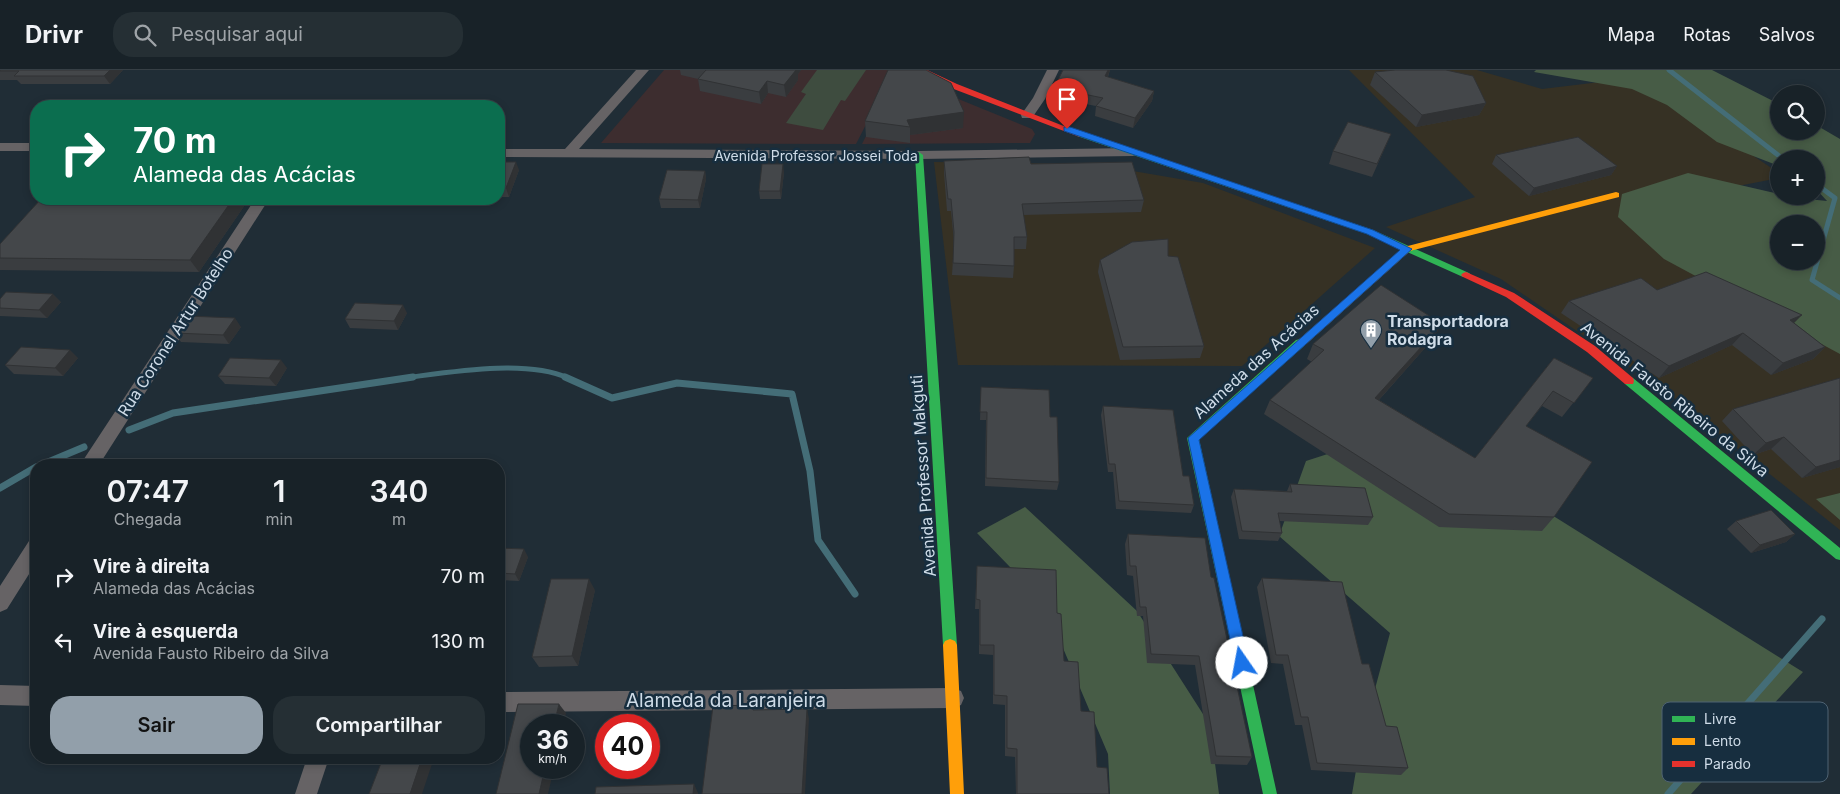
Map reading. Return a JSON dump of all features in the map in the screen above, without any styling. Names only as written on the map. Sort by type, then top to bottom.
[{"type":"street","points":[[568,154],[643,70]]},
{"type":"street","name":"Avenida Fausto Ribeiro da Silva","points":[[921,70],[954,86],[1027,115],[1370,232],[1510,295],[1591,349],[1840,554]]},
{"type":"street","points":[[1027,115],[1038,99],[1052,70]]},
{"type":"street","points":[[0,147],[30,147]]},
{"type":"street","name":"Avenida Professor Jossei Toda","points":[[505,153],[919,155],[1133,152]]},
{"type":"street","name":"Avenida Professor Makguti","points":[[919,155],[954,698],[958,794]]},
{"type":"street","name":"Alameda das Acácias","points":[[1270,794],[1193,438],[1407,249],[1616,195]]},
{"type":"street","name":"Rua Coronel Artur Botelho","points":[[93,459],[258,205]]},
{"type":"street","points":[[0,603],[30,556]]},
{"type":"street","points":[[0,695],[30,696]]},
{"type":"street","name":"Alameda da Laranjeira","points":[[505,702],[954,698]]},
{"type":"street","points":[[306,794],[316,764]]},
{"type":"shaded area","points":[[664,70],[891,70],[893,72],[856,144],[601,143]]},
{"type":"shaded area","points":[[1349,70],[1477,70],[1542,89],[1617,80],[1665,78],[1755,157],[1770,167],[1770,180],[1697,194],[1840,345],[1840,530],[1673,397],[1501,279],[1386,227],[1475,197]]},
{"type":"shaded area","points":[[897,74],[1032,129],[1035,134],[1030,143],[862,144]]},
{"type":"shaded area","points":[[934,162],[1092,164],[1203,183],[1375,248],[1242,366],[958,365]]},
{"type":"green space","points":[[817,70],[866,70],[845,101],[841,100],[823,130],[786,123],[806,94],[801,92]]},
{"type":"green space","points":[[1536,70],[1712,70],[1770,99],[1770,140],[1825,140],[1825,130],[1840,139],[1840,354],[1664,259],[1618,217],[1622,194],[1688,173],[1770,192],[1770,205],[1825,205],[1825,201],[1827,201],[1825,199],[1825,150],[1770,150],[1770,163],[1717,142],[1667,105],[1632,89],[1534,72]]},
{"type":"green space","points":[[1411,427],[1803,672],[1775,702],[1662,702],[1662,782],[1702,782],[1691,794],[1352,794],[1361,741],[1390,633],[1279,536],[1306,461]]},
{"type":"green space","points":[[1840,493],[1840,520],[1816,499]]},
{"type":"green space","points":[[1025,507],[1137,611],[1210,725],[1219,794],[1110,794],[1108,754],[1043,601],[977,533]]},
{"type":"building","points":[[0,70],[110,70],[104,76],[14,76],[19,71]]},
{"type":"building","points":[[706,70],[796,70],[784,85],[767,81],[759,92],[698,79]]},
{"type":"building","points":[[888,70],[926,70],[951,83],[964,112],[907,120],[910,127],[865,121]]},
{"type":"building","points":[[1063,70],[1108,70],[1105,76],[1154,91],[1135,118],[1096,106],[1103,98],[1054,88]]},
{"type":"building","points":[[1446,70],[1473,76],[1486,103],[1422,115],[1375,72]]},
{"type":"building","points":[[1348,122],[1391,134],[1377,164],[1333,151]]},
{"type":"building","points":[[1578,137],[1617,166],[1534,188],[1496,155]]},
{"type":"building","points":[[1029,157],[1031,164],[1132,162],[1144,200],[1022,204],[1027,237],[1014,237],[1014,266],[953,263],[954,232],[951,199],[948,199],[944,161]]},
{"type":"building","points":[[505,162],[516,162],[506,188]]},
{"type":"building","points":[[762,164],[783,164],[780,191],[759,191]]},
{"type":"building","points":[[667,170],[705,171],[698,200],[659,199]]},
{"type":"building","points":[[36,205],[229,205],[190,260],[0,258],[0,244]]},
{"type":"building","points":[[1168,239],[1168,256],[1178,257],[1204,346],[1123,347],[1100,260],[1132,242]]},
{"type":"building","points":[[1706,272],[1802,315],[1790,320],[1825,347],[1783,363],[1743,333],[1669,366],[1569,301],[1641,278],[1657,290]]},
{"type":"building","points":[[1381,285],[1442,324],[1375,398],[1475,458],[1554,358],[1593,378],[1574,403],[1553,391],[1526,426],[1592,462],[1554,517],[1449,514],[1270,400],[1324,350],[1313,344]]},
{"type":"building","points":[[6,292],[53,294],[39,310],[0,308],[0,299]]},
{"type":"building","points":[[355,303],[403,305],[394,321],[345,319]]},
{"type":"building","points":[[187,316],[235,318],[223,335],[174,333]]},
{"type":"building","points":[[21,347],[70,350],[55,368],[5,365]]},
{"type":"building","points":[[230,358],[281,360],[269,378],[218,376]]},
{"type":"building","points":[[1840,378],[1840,460],[1816,467],[1784,437],[1766,443],[1733,409]]},
{"type":"building","points":[[981,387],[1049,390],[1050,417],[1057,417],[1059,482],[986,478],[987,412],[980,412]]},
{"type":"building","points":[[1103,406],[1173,410],[1183,476],[1189,476],[1194,505],[1119,501],[1115,464],[1109,464]]},
{"type":"building","points":[[1290,484],[1365,488],[1373,517],[1278,513],[1282,533],[1242,531],[1234,489],[1292,492]]},
{"type":"building","points":[[1771,510],[1795,534],[1760,545],[1736,521]]},
{"type":"building","points":[[1128,534],[1205,538],[1211,577],[1214,578],[1252,757],[1216,756],[1199,656],[1151,654],[1146,607],[1140,607],[1136,566],[1130,566]]},
{"type":"building","points":[[505,548],[524,549],[515,574],[505,573]]},
{"type":"building","points":[[977,566],[1056,570],[1057,613],[1061,614],[1064,661],[1078,662],[1081,711],[1094,712],[1097,767],[1107,768],[1109,794],[1017,794],[1017,749],[1007,748],[1007,696],[994,695],[994,645],[980,645],[980,600],[976,599]]},
{"type":"building","points":[[1262,578],[1342,582],[1362,664],[1369,664],[1386,726],[1397,727],[1408,768],[1317,763],[1308,717],[1301,717],[1288,655],[1276,655]]},
{"type":"building","points":[[551,579],[589,579],[572,656],[532,657]]},
{"type":"building","points":[[518,704],[559,704],[557,714],[520,714],[520,779],[542,779],[539,794],[496,794],[503,764],[505,764]]},
{"type":"building","points":[[754,705],[753,710],[807,709],[802,794],[702,794],[713,706]]},
{"type":"building","points":[[381,764],[420,764],[410,794],[369,794]]},
{"type":"building","points":[[694,784],[693,794],[595,794],[596,787]]},
{"type":"waterway","points":[[1669,70],[1771,150]]},
{"type":"waterway","points":[[1825,191],[1835,198],[1812,280],[1840,298]]},
{"type":"waterway","points":[[404,378],[465,370],[510,368],[551,372],[568,378]]},
{"type":"waterway","points":[[129,430],[173,413],[413,377]]},
{"type":"waterway","points":[[565,377],[612,398],[677,383],[792,394],[810,471],[818,540],[855,594]]},
{"type":"waterway","points":[[55,459],[84,447]]},
{"type":"waterway","points":[[0,488],[30,470]]},
{"type":"waterway","points":[[1749,702],[1822,619]]},
{"type":"waterway","points":[[1668,794],[1679,782]]},
{"type":"traffic: fast","points":[[1080,134],[1370,232],[1466,275]]},
{"type":"traffic: fast","points":[[919,155],[950,645]]},
{"type":"traffic: fast","points":[[1270,794],[1193,438],[1300,343]]},
{"type":"traffic: fast","points":[[1629,381],[1840,555]]},
{"type":"traffic: slow","points":[[1300,343],[1407,249],[1616,195]]},
{"type":"traffic: slow","points":[[950,645],[957,794]]},
{"type":"traffic: jam","points":[[921,70],[954,86],[1080,134]]},
{"type":"traffic: jam","points":[[1466,275],[1510,295],[1591,349],[1629,381]]},
{"type":"place","name":"Transportadora Rodagra","points":[[1371,349]]},
{"type":"route","points":[[1067,129],[1266,195],[1370,232],[1407,249],[1193,438],[1242,663]]}]
